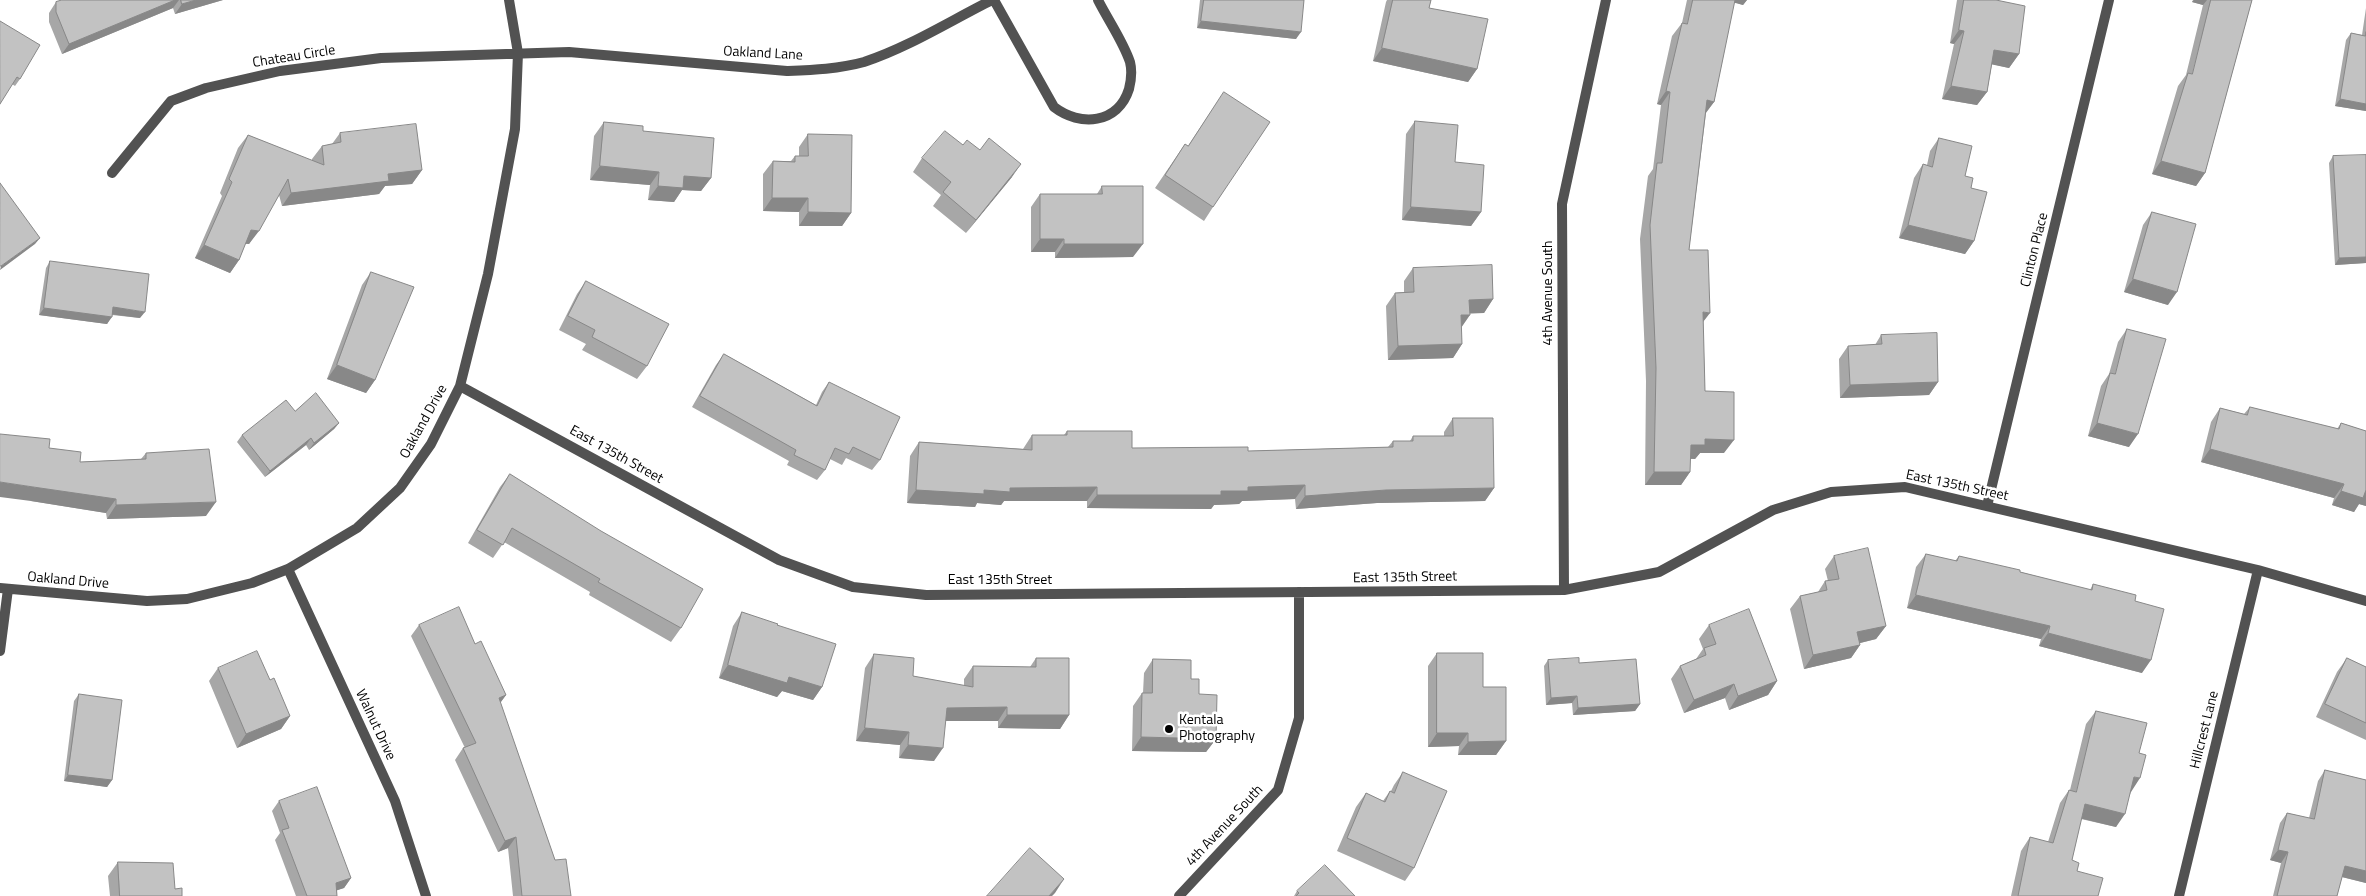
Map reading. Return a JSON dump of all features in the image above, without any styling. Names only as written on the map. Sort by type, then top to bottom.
[{"type":"street","name":"Oakland Drive","points":[[4,589],[147,601],[187,599],[252,584],[288,569],[357,528],[400,488],[431,444],[460,386],[488,274],[515,129],[518,54],[509,0]]},
{"type":"street","name":"Oakland Lane","points":[[518,54],[569,52],[787,71],[823,69],[862,62],[899,48],[993,0]]},
{"type":"street","points":[[993,0],[1054,107],[1065,115],[1088,119],[1098,119],[1112,112],[1125,100],[1131,82],[1130,63],[1098,0]]},
{"type":"street","name":"4th Avenue South","points":[[1564,590],[1562,204],[1606,0]]},
{"type":"street","name":"Clinton Place","points":[[1987,506],[2109,0]]},
{"type":"street","name":"Chateau Circle","points":[[112,173],[171,101],[206,88],[280,71],[381,58],[518,54]]},
{"type":"street","name":"East 135th Street","points":[[460,386],[780,560],[853,587],[926,596],[1564,590],[1659,572],[1773,510],[1831,492],[1905,487],[2258,570],[2366,602]]},
{"type":"street","name":"Walnut Drive","points":[[288,569],[395,801],[426,896]]},
{"type":"street","name":"Hillcrest Lane","points":[[2179,896],[2258,570]]},
{"type":"street","points":[[0,651],[4,589]]},
{"type":"street","name":"4th Avenue South","points":[[1179,896],[1278,790],[1299,718],[1299,592]]},
{"type":"building","points":[[62,0],[175,0],[69,44],[56,12],[56,2]]},
{"type":"building","points":[[181,0],[196,0],[182,4]]},
{"type":"building","points":[[1204,0],[1304,0],[1301,32],[1201,21]]},
{"type":"building","points":[[1393,0],[1431,0],[1429,8],[1488,19],[1477,69],[1382,48]]},
{"type":"building","points":[[1693,0],[1735,0],[1714,102],[1707,100],[1689,250],[1708,250],[1710,313],[1703,312],[1705,391],[1734,392],[1734,440],[1705,439],[1705,445],[1691,445],[1690,472],[1654,472],[1656,368],[1650,225],[1657,163],[1662,163],[1670,92],[1666,91],[1682,23],[1687,24]]},
{"type":"building","points":[[1964,0],[1996,0],[2025,6],[2019,54],[1994,50],[1987,92],[1951,86],[1964,31],[1959,30]]},
{"type":"building","points":[[2211,0],[2252,0],[2205,173],[2161,161],[2188,73],[2192,74]]},
{"type":"building","points":[[0,21],[40,45],[20,79],[17,77],[0,104]]},
{"type":"building","points":[[2366,32],[2366,104],[2340,99],[2351,33],[2365,36]]},
{"type":"building","points":[[1224,92],[1270,122],[1213,207],[1165,175],[1185,144],[1188,146]]},
{"type":"building","points":[[1415,121],[1458,125],[1455,162],[1484,165],[1481,212],[1411,207]]},
{"type":"building","points":[[604,122],[643,126],[643,131],[714,138],[711,178],[684,176],[683,188],[658,186],[659,172],[600,166]]},
{"type":"building","points":[[416,124],[422,170],[388,174],[389,181],[291,193],[288,179],[259,231],[251,230],[239,260],[204,245],[232,182],[229,179],[248,135],[324,165],[322,146],[341,142],[340,133]]},
{"type":"building","points":[[945,131],[963,145],[967,140],[980,150],[989,138],[1021,164],[976,220],[943,192],[951,182],[922,158]]},
{"type":"building","points":[[808,134],[852,135],[851,213],[808,212],[808,198],[772,198],[773,161],[795,162],[795,156],[808,156]]},
{"type":"building","points":[[1939,138],[1972,146],[1965,176],[1973,178],[1971,188],[1987,192],[1974,241],[1908,225],[1923,164],[1932,167]]},
{"type":"building","points":[[2366,155],[2366,257],[2339,258],[2333,156]]},
{"type":"building","points":[[0,183],[40,238],[1,266],[0,266]]},
{"type":"building","points":[[1102,186],[1143,186],[1143,244],[1064,244],[1064,239],[1040,239],[1040,194],[1102,194]]},
{"type":"building","points":[[2152,212],[2196,224],[2177,292],[2133,279]]},
{"type":"building","points":[[50,261],[149,274],[145,312],[113,307],[112,317],[44,308]]},
{"type":"building","points":[[1492,265],[1493,299],[1469,300],[1470,315],[1461,315],[1462,344],[1398,346],[1395,293],[1414,292],[1413,268]]},
{"type":"building","points":[[371,272],[414,287],[375,380],[337,365]]},
{"type":"building","points":[[586,281],[669,324],[647,366],[592,337],[595,330],[568,316]]},
{"type":"building","points":[[2127,329],[2166,339],[2138,434],[2097,423],[2110,373],[2115,374]]},
{"type":"building","points":[[1937,333],[1938,382],[1850,385],[1848,346],[1882,344],[1881,335]]},
{"type":"building","points":[[724,354],[817,406],[829,382],[900,417],[880,460],[853,447],[849,454],[835,448],[825,470],[794,455],[796,450],[700,396]]},
{"type":"building","points":[[316,393],[339,423],[314,443],[311,438],[270,471],[242,435],[286,400],[295,411]]},
{"type":"building","points":[[2250,407],[2339,429],[2341,423],[2366,431],[2366,490],[2363,498],[2341,491],[2344,484],[2210,449],[2220,408],[2247,415]]},
{"type":"building","points":[[1453,418],[1493,418],[1494,488],[1386,490],[1305,496],[1305,485],[1248,487],[1248,491],[1221,491],[1221,495],[1097,495],[1097,487],[1010,488],[1010,492],[984,490],[984,494],[916,490],[919,442],[1032,450],[1032,435],[1067,435],[1067,431],[1132,431],[1132,448],[1248,447],[1248,451],[1393,447],[1393,441],[1413,441],[1413,436],[1453,436]]},
{"type":"building","points":[[0,434],[50,439],[49,448],[81,452],[80,462],[146,459],[146,453],[209,449],[216,502],[116,505],[116,499],[0,482]]},
{"type":"building","points":[[510,474],[601,531],[703,589],[681,628],[598,582],[600,579],[512,528],[503,545],[477,530]]},
{"type":"building","points":[[1868,548],[1886,626],[1857,632],[1860,645],[1813,655],[1800,596],[1827,590],[1825,581],[1839,579],[1834,556]]},
{"type":"building","points":[[1926,554],[1957,561],[1959,556],[2020,570],[2020,572],[2092,590],[2093,584],[2136,595],[2135,601],[2164,609],[2151,660],[2048,633],[2050,626],[1916,595]]},
{"type":"building","points":[[459,607],[475,644],[481,641],[506,695],[499,698],[555,860],[566,859],[571,896],[522,896],[516,837],[505,841],[463,748],[476,743],[419,625]]},
{"type":"building","points":[[1749,609],[1777,681],[1738,696],[1734,684],[1694,700],[1680,666],[1706,655],[1704,648],[1716,644],[1709,625]]},
{"type":"building","points":[[742,612],[836,644],[822,687],[789,677],[787,683],[728,665]]},
{"type":"building","points":[[257,651],[270,680],[274,678],[290,716],[246,734],[218,668]]},
{"type":"building","points":[[1437,653],[1483,653],[1483,687],[1506,687],[1506,741],[1468,742],[1468,733],[1437,733]]},
{"type":"building","points":[[874,654],[914,658],[913,676],[973,687],[973,666],[1036,667],[1036,658],[1069,658],[1069,715],[1007,715],[1007,707],[947,708],[943,748],[908,745],[909,732],[865,728]]},
{"type":"building","points":[[1579,658],[1579,663],[1636,659],[1640,704],[1578,708],[1577,696],[1551,698],[1548,660]]},
{"type":"building","points":[[2347,658],[2366,667],[2366,723],[2325,704]]},
{"type":"building","name":"Kentala Photography","points":[[1153,659],[1191,660],[1191,679],[1199,679],[1199,694],[1217,695],[1216,739],[1141,737],[1142,693],[1152,693]]},
{"type":"building","points":[[79,694],[122,700],[112,780],[68,775]]},
{"type":"building","points":[[2096,711],[2147,723],[2139,753],[2146,755],[2140,778],[2134,777],[2125,814],[2085,804],[2072,860],[2079,863],[2077,871],[2103,878],[2098,896],[2018,896],[2030,837],[2053,843],[2069,790],[2076,792]]},
{"type":"building","points":[[2325,770],[2366,780],[2366,871],[2345,866],[2337,896],[2277,896],[2288,852],[2278,850],[2287,813],[2314,819]]},
{"type":"building","points":[[1403,772],[1447,791],[1414,868],[1347,838],[1366,793],[1385,802],[1390,791],[1394,793]]},
{"type":"building","points":[[317,787],[351,878],[336,883],[337,896],[307,896],[282,830],[289,828],[279,801]]},
{"type":"building","points":[[1030,848],[1064,879],[1049,896],[987,896]]},
{"type":"building","points":[[118,862],[173,863],[175,889],[182,888],[182,896],[120,896]]},
{"type":"building","points":[[1325,865],[1355,896],[1296,896],[1299,893],[1297,891]]},
{"type":"place","name":"Kentala Photography","points":[[1169,729]]}]
